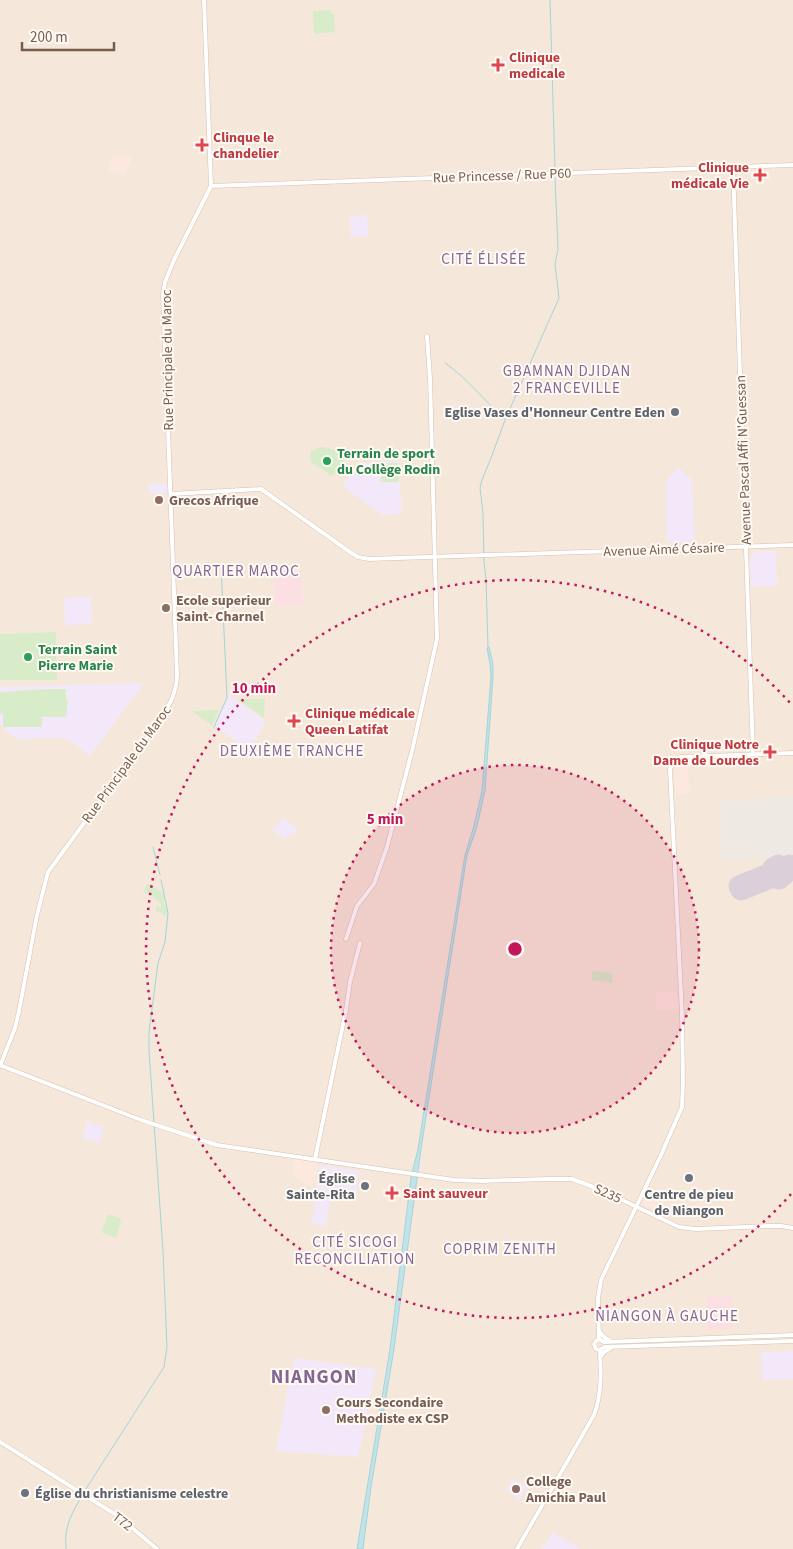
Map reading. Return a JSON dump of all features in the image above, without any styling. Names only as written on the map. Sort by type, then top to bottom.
[{"type":"street","points":[[204,0],[211,186]]},
{"type":"street","name":"Rue Princesse / Rue P60","points":[[211,186],[793,165]]},
{"type":"street","name":"Avenue Pascal Affi N'Guessan","points":[[733,167],[752,754]]},
{"type":"street","name":"Rue Principale du Maroc","points":[[0,1066],[15,1028],[37,915],[48,872],[157,724],[171,703],[176,691],[177,674],[164,334],[164,287],[174,260],[211,186]]},
{"type":"street","points":[[346,939],[357,906],[374,884],[382,865],[414,745],[437,639],[430,378],[427,336]]},
{"type":"street","name":"Avenue Aimé Césaire","points":[[171,494],[261,489],[358,557],[376,559],[793,545]]},
{"type":"street","points":[[517,1549],[594,1415],[600,1393],[602,1344],[599,1331],[598,1293],[600,1280],[678,1117],[682,1101],[682,1021],[670,769],[675,759],[681,757],[793,753]]},
{"type":"street","points":[[314,1159],[346,1010],[350,982],[360,943]]},
{"type":"street","name":"S235","points":[[0,1066],[148,1122],[217,1145],[466,1181],[572,1180],[587,1183],[659,1218],[685,1228],[708,1229],[768,1226],[793,1228]]},
{"type":"street","points":[[599,1331],[612,1342]]},
{"type":"street","points":[[602,1344],[612,1342],[793,1335]]},
{"type":"street","points":[[602,1344],[613,1347],[793,1341]]},
{"type":"street","points":[[600,1358],[604,1352],[613,1347]]},
{"type":"street","name":"T72","points":[[0,1442],[125,1521],[157,1549]]},
{"type":"shaded area","points":[[0,0],[793,0],[793,1549],[0,1549]]},
{"type":"shaded area","points":[[132,156],[124,176],[109,170],[113,157]]},
{"type":"shaded area","points":[[367,215],[368,236],[351,237],[350,216]]},
{"type":"shaded area","points":[[398,461],[402,514],[383,515],[342,486],[360,463]]},
{"type":"shaded area","points":[[678,467],[692,480],[694,542],[667,542],[666,481]]},
{"type":"shaded area","points":[[167,483],[168,493],[149,494],[149,484]]},
{"type":"shaded area","points":[[756,551],[776,551],[777,586],[751,587],[750,558]]},
{"type":"shaded area","points":[[283,566],[302,578],[303,604],[275,605],[273,577]]},
{"type":"shaded area","points":[[91,597],[92,624],[65,625],[64,598]]},
{"type":"shaded area","points":[[144,683],[90,756],[69,740],[63,738],[39,738],[22,740],[10,734],[0,725],[0,687]]},
{"type":"shaded area","points":[[229,695],[266,721],[249,751],[215,726]]},
{"type":"shaded area","points":[[688,760],[689,794],[675,795],[674,770],[676,762]]},
{"type":"shaded area","points":[[793,797],[793,857],[721,860],[719,800]]},
{"type":"shaded area","points":[[283,818],[298,829],[292,836],[289,834],[285,839],[272,830]]},
{"type":"shaded area","points":[[656,992],[677,992],[678,1009],[656,1010]]},
{"type":"shaded area","points":[[88,1121],[104,1128],[99,1143],[82,1137]]},
{"type":"shaded area","points":[[296,1159],[318,1162],[314,1183],[308,1184],[295,1177],[293,1174]]},
{"type":"shaded area","points":[[320,1165],[359,1171],[356,1199],[331,1195],[326,1226],[312,1224]]},
{"type":"shaded area","points":[[650,1188],[667,1196],[659,1212],[642,1204]]},
{"type":"shaded area","points":[[732,1296],[733,1329],[707,1330],[706,1297]]},
{"type":"shaded area","points":[[793,1351],[793,1379],[762,1380],[761,1352]]},
{"type":"shaded area","name":"Cours Secondaire Methodiste ex CSP","points":[[294,1358],[376,1369],[358,1457],[276,1451]]},
{"type":"shaded area","name":"College Amichia Paul","points":[[513,1479],[527,1487],[519,1500],[505,1490]]},
{"type":"shaded area","points":[[553,1532],[579,1548],[542,1549]]},
{"type":"green space","points":[[331,10],[332,14],[334,14],[335,32],[314,34],[313,11]]},
{"type":"green space","name":"Terrain de sport du Collège Rodin","points":[[320,447],[334,450],[343,457],[344,460],[339,470],[332,476],[311,462],[310,452]]},
{"type":"green space","points":[[386,463],[398,463],[399,482],[380,482]]},
{"type":"green space","name":"Terrain Saint Pierre Marie","points":[[56,632],[57,680],[0,680],[0,634]]},
{"type":"green space","points":[[67,689],[66,717],[42,717],[42,727],[3,727],[3,714],[0,714],[0,692]]},
{"type":"green space","points":[[237,699],[265,699],[264,718]]},
{"type":"green space","points":[[219,710],[212,726],[192,711]]},
{"type":"green space","points":[[147,884],[151,884],[164,895],[164,904],[168,912],[166,916],[156,911],[156,907],[161,907],[161,904],[145,893],[144,890]]},
{"type":"green space","points":[[592,971],[612,973],[613,983],[592,980]]},
{"type":"green space","points":[[108,1214],[119,1218],[121,1222],[116,1238],[101,1232]]},
{"type":"water","points":[[489,647],[493,664],[493,677],[485,791],[476,830],[467,855],[421,1149],[394,1349],[371,1487],[363,1549],[357,1549],[390,1349],[411,1177],[418,1149],[465,855],[482,791],[491,677],[487,648]]},
{"type":"waterway","points":[[550,0],[555,169]]},
{"type":"waterway","points":[[488,647],[483,513],[480,488],[505,420],[559,298],[555,264],[558,249],[555,178]]},
{"type":"waterway","points":[[445,363],[469,383],[504,419]]},
{"type":"waterway","points":[[214,727],[227,698],[221,565]]},
{"type":"waterway","points":[[153,847],[160,875]]},
{"type":"waterway","points":[[84,1492],[164,1367],[167,1347],[163,1251],[149,1051],[149,1032],[158,963],[165,942],[168,913],[161,880]]},
{"type":"waterway","points":[[66,1549],[66,1534],[69,1521],[82,1496]]},
{"type":"runway","points":[[778,865],[783,868],[790,865],[792,869],[785,872],[779,879],[773,877],[741,890],[739,886],[771,873],[773,868],[778,865]]},
{"type":"place","name":"Clinique medicale","points":[[498,65]]},
{"type":"place","name":"Clinque le chandelier","points":[[202,145]]},
{"type":"place","name":"Clinique médicale Vie","points":[[760,175]]},
{"type":"place","name":"Eglise Vases d'Honneur Centre Eden","points":[[675,412]]},
{"type":"place","name":"Terrain de sport du Collège Rodin","points":[[327,461]]},
{"type":"place","name":"Grecos Afrique","points":[[159,500]]},
{"type":"place","name":"Ecole superieur Saint- Charnel","points":[[166,608]]},
{"type":"place","name":"Terrain Saint Pierre Marie","points":[[28,657]]},
{"type":"place","name":"Clinique médicale Queen Latifat","points":[[294,721]]},
{"type":"place","name":"Clinique Notre Dame de Lourdes","points":[[770,752]]},
{"type":"place","name":"Centre de pieu de Niangon","points":[[689,1178]]},
{"type":"place","name":"Église Sainte-Rita","points":[[365,1186]]},
{"type":"place","name":"Saint sauveur","points":[[392,1193]]},
{"type":"place","name":"Cours Secondaire Methodiste ex CSP","points":[[326,1410]]},
{"type":"place","name":"College Amichia Paul","points":[[516,1489]]},
{"type":"place","name":"Église du christianisme celestre","points":[[25,1493]]},
{"type":"district","name":"CITÉ ÉLISÉE","points":[[484,259]]},
{"type":"district","name":"GBAMNAN DJIDAN 2 FRANCEVILLE","points":[[567,380]]},
{"type":"district","name":"QUARTIER MAROC","points":[[236,571]]},
{"type":"district","name":"DEUXIÈME TRANCHE","points":[[292,751]]},
{"type":"district","name":"COPRIM ZENITH","points":[[500,1249]]},
{"type":"district","name":"CITÉ SICOGI RECONCILIATION","points":[[355,1250]]},
{"type":"district","name":"NIANGON À GAUCHE","points":[[667,1316]]},
{"type":"district","name":"NIANGON","points":[[314,1376]]}]
